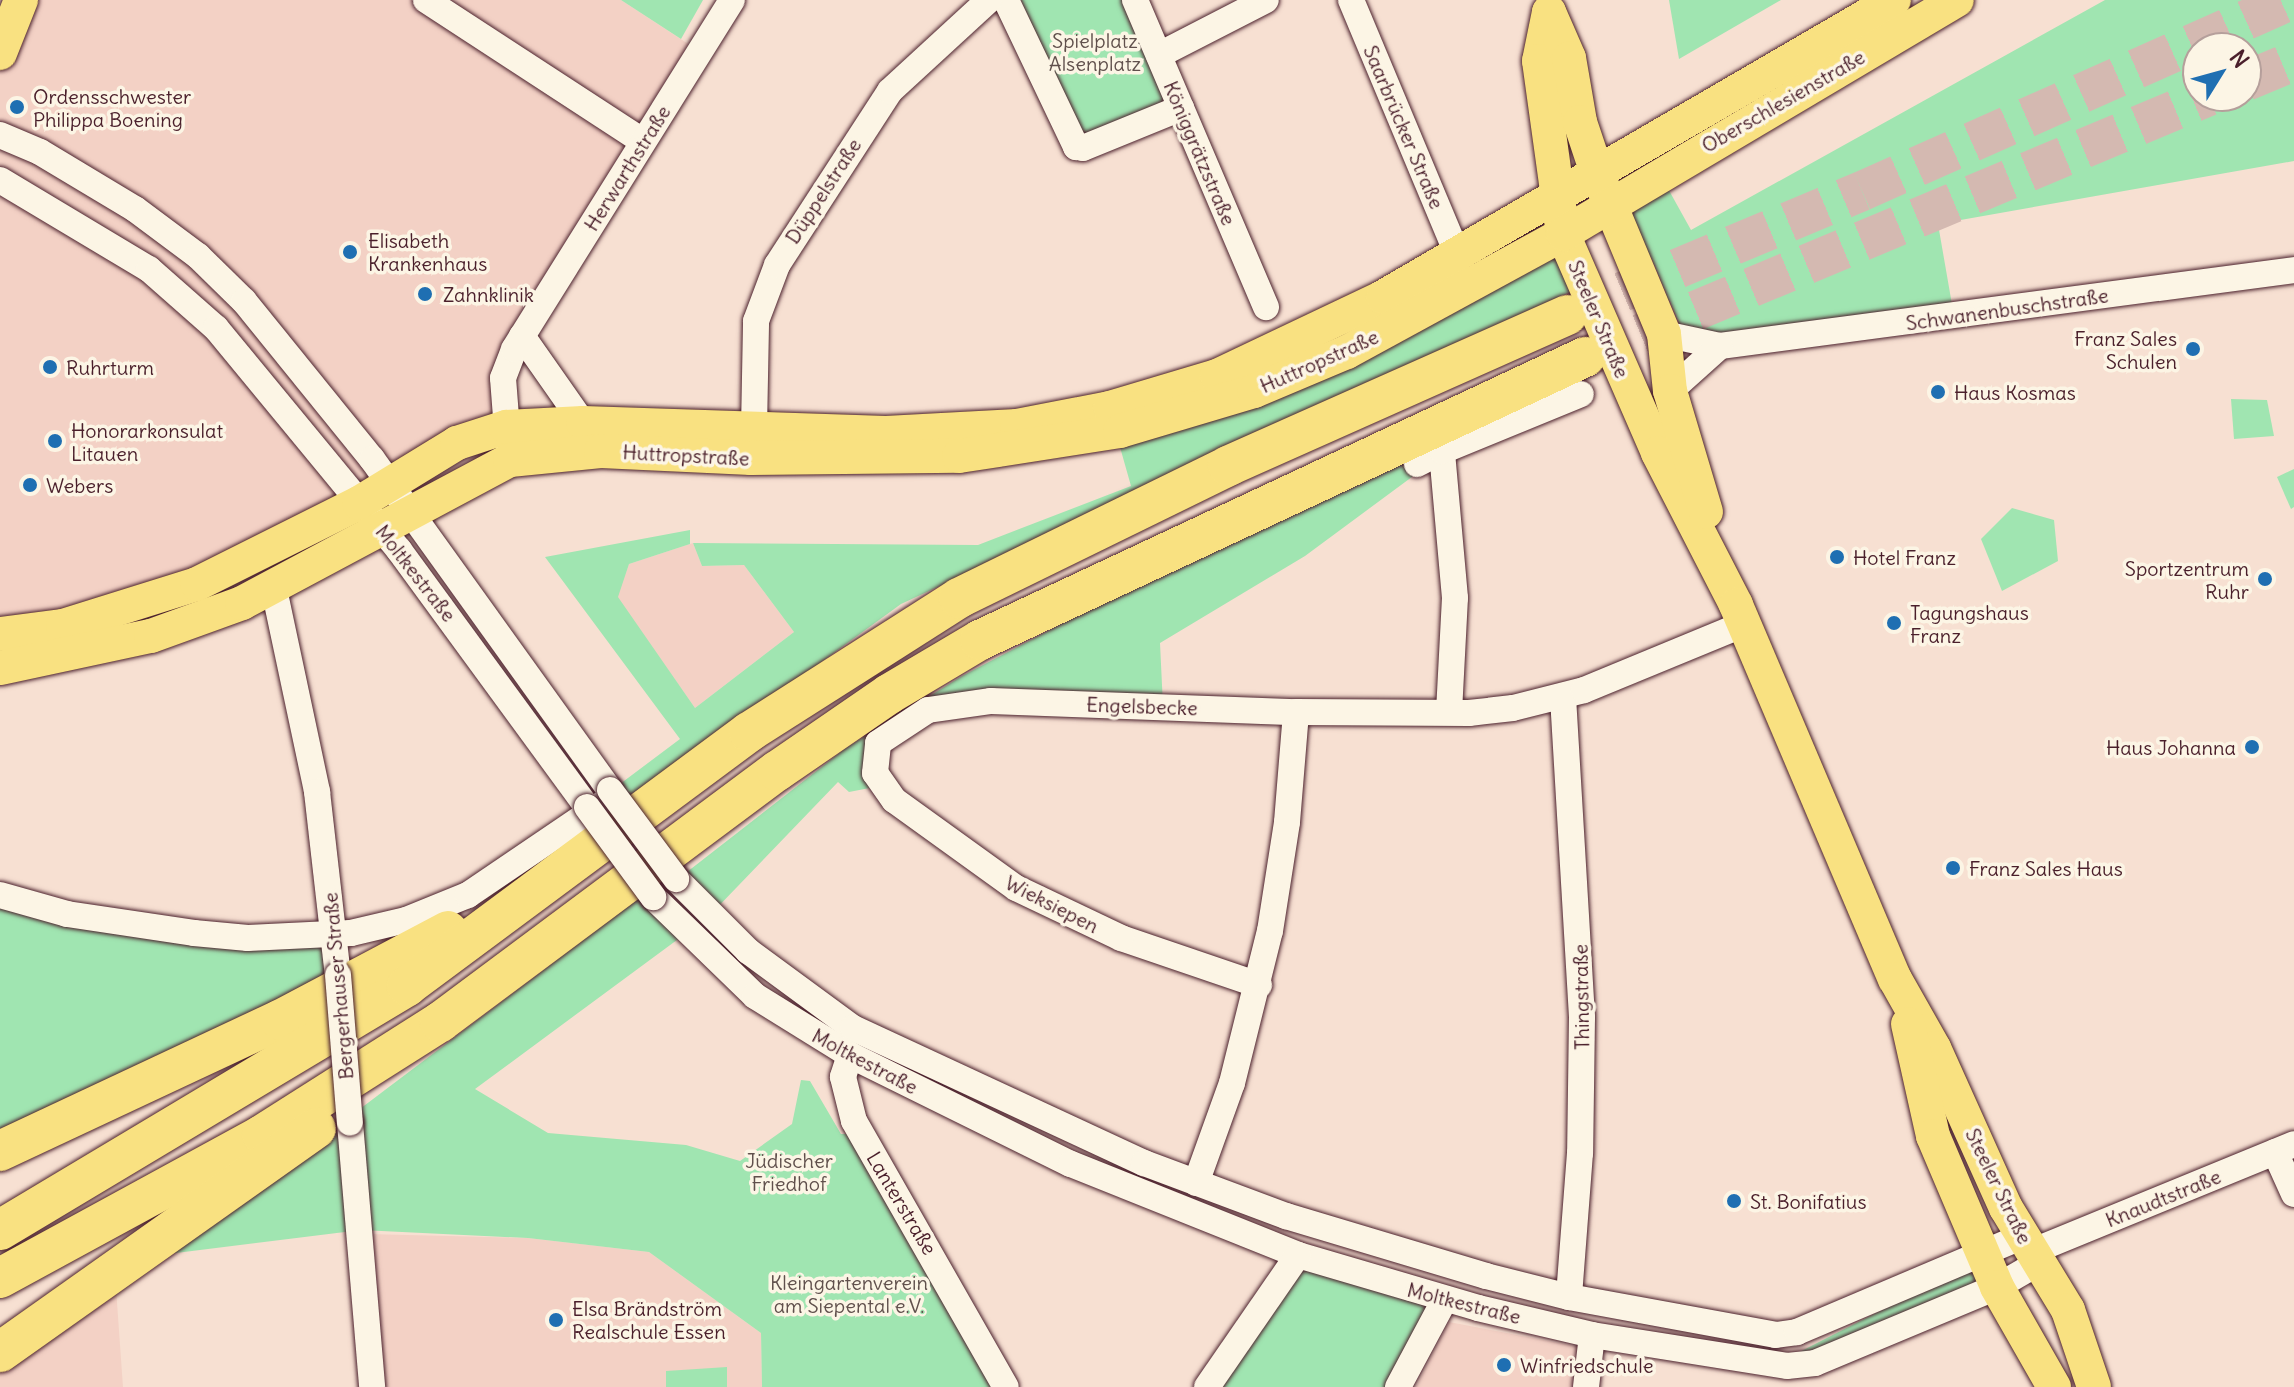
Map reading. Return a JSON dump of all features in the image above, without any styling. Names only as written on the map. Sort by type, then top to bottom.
[{"type":"highway","points":[[0,1230],[407,986],[761,724],[959,598],[1228,466],[1567,315]]},
{"type":"highway","points":[[0,1278],[262,1135],[440,1022],[777,771],[889,694],[980,640],[1583,375]]},
{"type":"highway","points":[[0,1151],[280,1020],[539,889]]},
{"type":"highway","points":[[0,1352],[379,1082],[440,1022]]},
{"type":"main road","points":[[0,53],[21,0]]},
{"type":"main road","name":"Oberschlesienstraße","points":[[1577,184],[1894,0]]},
{"type":"main road","name":"Oberschlesienstraße","points":[[1610,205],[1957,0]]},
{"type":"main road","name":"Steeler Straße","points":[[1548,6],[1539,61],[1577,184],[1610,205],[1664,334],[1670,391],[1740,615]]},
{"type":"main road","name":"Steeler Straße","points":[[1548,6],[1569,58],[1580,122],[1577,184],[1563,234],[1658,453],[1740,615],[1898,985],[1934,1048],[2030,1251],[2068,1310],[2094,1387]]},
{"type":"main road","name":"Huttropstraße","points":[[0,634],[63,626],[197,584],[359,503],[457,443],[890,460],[1023,450],[1183,415],[1254,391],[1389,312],[1457,253],[1577,184]]},
{"type":"main road","name":"Huttropstraße","points":[[0,668],[151,636],[274,589],[397,521],[508,444],[583,423],[886,433],[1017,426],[1110,408],[1253,362],[1389,312],[1563,234],[1610,205]]},
{"type":"main road","name":"Steeler Straße","points":[[1898,985],[1933,1136],[1997,1287],[2054,1387]]},
{"type":"street","points":[[426,0],[642,141]]},
{"type":"street","name":"Herwarthstraße","points":[[508,444],[503,378],[522,336],[732,0]]},
{"type":"street","name":"Düppelstraße","points":[[754,429],[756,321],[777,265],[890,91],[929,50],[989,0]]},
{"type":"street","points":[[1006,0],[1076,147],[1181,108]]},
{"type":"street","name":"Königgrätzstraße","points":[[1135,0],[1266,307]]},
{"type":"street","points":[[1159,55],[1266,0]]},
{"type":"street","name":"Saarbrücker Straße","points":[[1351,0],[1457,253]]},
{"type":"street","name":"Moltkestraße","points":[[0,135],[90,179],[198,256],[277,340],[390,484],[397,521],[584,814],[653,897],[755,996],[850,1055],[1071,1164],[1298,1255],[1445,1299],[1755,1375],[1815,1363],[1997,1287],[2030,1251]]},
{"type":"street","name":"Moltkestraße","points":[[0,180],[103,237],[164,279],[239,354],[359,503],[397,521],[676,879],[776,974],[853,1028],[1093,1142],[1196,1183],[1375,1245],[1569,1297],[1760,1333],[1797,1332],[1981,1252],[2030,1251]]},
{"type":"street","name":"Schwanenbuschstraße","points":[[1664,334],[1720,346],[2294,270]]},
{"type":"street","points":[[522,336],[583,423]]},
{"type":"street","points":[[1670,391],[1720,346]]},
{"type":"street","points":[[1417,464],[1583,375]]},
{"type":"street","points":[[1442,451],[1455,598],[1449,712]]},
{"type":"street","name":"Bergerhauser Straße","points":[[274,589],[317,792],[335,934],[372,1387]]},
{"type":"street","name":"Engelsbecke","points":[[875,773],[875,750],[890,731],[928,710],[967,703],[1296,712],[1449,712],[1513,708],[1563,697],[1740,615]]},
{"type":"street","name":"Thingstraße","points":[[1563,697],[1578,886],[1582,1017],[1580,1153],[1569,1297]]},
{"type":"street","points":[[1196,1183],[1259,985],[1280,877],[1296,712]]},
{"type":"street","name":"Wieksiepen","points":[[875,773],[894,800],[1016,888],[1121,938],[1259,985]]},
{"type":"street","points":[[0,895],[67,914],[194,933],[248,938],[335,934],[406,920],[451,903],[612,793]]},
{"type":"street","name":"Lanterstraße","points":[[850,1055],[843,1077],[854,1121],[1006,1387]]},
{"type":"street","points":[[2284,1148],[2294,1194]]},
{"type":"street","name":"Knaudtstraße","points":[[2030,1251],[2284,1148]]},
{"type":"street","points":[[1207,1387],[1298,1255]]},
{"type":"street","points":[[1398,1387],[1445,1299]]},
{"type":"street","points":[[1755,1375],[1760,1333]]},
{"type":"street","points":[[1586,1387],[1592,1335]]},
{"type":"shaded area","name":"Elisabeth Krankenhaus","points":[[22,0],[621,0],[699,51],[513,348],[504,425],[360,502],[204,313],[0,179],[0,56]]},
{"type":"shaded area","points":[[0,182],[163,280],[357,503],[244,557],[0,633]]},
{"type":"shaded area","points":[[693,543],[702,566],[744,565],[794,632],[695,708],[617,597],[629,564]]},
{"type":"shaded area","name":"Elsa Brändström Realschule Essen","points":[[366,1234],[528,1238],[649,1252],[761,1333],[762,1387],[372,1387]]},
{"type":"shaded area","points":[[116,1288],[123,1387],[0,1387],[0,1363]]},
{"type":"shaded area","name":"Winfriedschule","points":[[1449,1322],[1585,1348],[1575,1387],[1416,1387]]},
{"type":"green space","points":[[621,0],[703,0],[681,39]]},
{"type":"green space","name":"Spielplatz Alsenplatz","points":[[1021,0],[1124,0],[1166,102],[1080,138]]},
{"type":"green space","points":[[1669,0],[1781,0],[1679,59]]},
{"type":"green space","points":[[2105,0],[2294,0],[2294,161],[1938,224],[1954,316],[1689,346],[1622,231],[1633,190],[1661,176],[1691,230]]},
{"type":"green space","points":[[1535,210],[1547,243],[1584,288],[901,604],[624,806],[612,790],[680,739],[545,557],[690,530],[690,544],[629,564],[618,597],[695,708],[794,632],[744,565],[702,566],[693,543],[978,545],[1131,486],[1116,433]]},
{"type":"green space","points":[[2231,399],[2267,400],[2274,436],[2234,439]]},
{"type":"green space","points":[[1409,460],[1420,471],[1305,556],[1160,643],[1163,706],[1029,700],[890,730],[880,786],[849,792],[838,782],[711,914],[678,879],[846,748],[962,676],[1140,583]]},
{"type":"green space","points":[[2294,469],[2294,507],[2291,509],[2277,477]]},
{"type":"green space","points":[[2012,508],[2054,520],[2058,561],[2002,591],[1981,539]]},
{"type":"green space","name":"Kleingartenverein am Siepental e.V.","points":[[643,895],[681,937],[475,1089],[548,1133],[686,1145],[740,1161],[792,1124],[801,1080],[810,1081],[841,1134],[854,1134],[1005,1387],[762,1387],[761,1333],[649,1252],[528,1238],[361,1230],[168,1254]]},
{"type":"green space","points":[[0,906],[334,935],[338,987],[0,1146]]},
{"type":"green space","points":[[1298,1256],[1439,1299],[1389,1387],[1208,1387]]},
{"type":"green space","points":[[1974,1263],[1982,1279],[1802,1371],[1794,1355]]},
{"type":"green space","points":[[727,1367],[727,1387],[666,1387],[666,1371]]},
{"type":"tunnel","points":[[1567,315],[1862,191],[2291,0]]},
{"type":"tunnel","points":[[2262,74],[2294,61]]},
{"type":"tunnel","points":[[1585,357],[2182,107]]},
{"type":"place","name":"Ordensschwester Philippa Boening","points":[[17,107]]},
{"type":"place","name":"Elisabeth Krankenhaus","points":[[350,252]]},
{"type":"place","name":"Zahnklinik","points":[[425,294]]},
{"type":"place","name":"Franz Sales Schulen","points":[[2193,349]]},
{"type":"place","name":"Ruhrturm","points":[[50,367]]},
{"type":"place","name":"Haus Kosmas","points":[[1938,392]]},
{"type":"place","name":"Honorarkonsulat Litauen","points":[[55,441]]},
{"type":"place","name":"Webers","points":[[30,485]]},
{"type":"place","name":"Hotel Franz","points":[[1837,557]]},
{"type":"place","name":"Sportzentrum Ruhr","points":[[2265,579]]},
{"type":"place","name":"Tagungshaus Franz","points":[[1894,623]]},
{"type":"place","name":"Haus Johanna","points":[[2252,747]]},
{"type":"place","name":"Franz Sales Haus","points":[[1953,868]]},
{"type":"place","name":"St. Bonifatius","points":[[1734,1201]]},
{"type":"place","name":"Elsa Brändström Realschule Essen","points":[[556,1320]]},
{"type":"place","name":"Winfriedschule","points":[[1504,1365]]},
{"type":"park label","name":"Jüdischer Friedhof","points":[[789,1172]]}]
